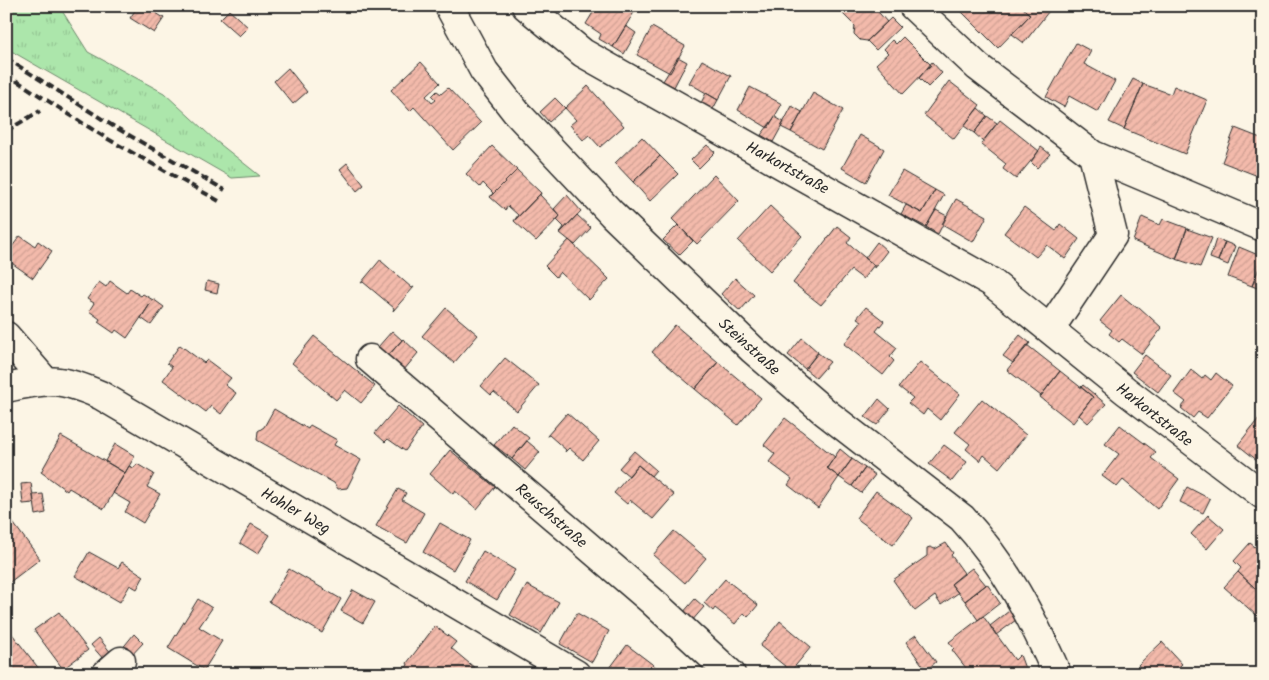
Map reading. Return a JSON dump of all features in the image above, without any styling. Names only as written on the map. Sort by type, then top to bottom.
[{"type":"street","name":"Steinstraße","points":[[449,6],[490,78],[516,112],[612,214],[753,350],[825,412],[962,518],[981,539],[1011,579],[1035,622],[1058,674]]},
{"type":"street","name":"Harkortstraße","points":[[526,6],[583,53],[991,282],[1149,409],[1263,495]]},
{"type":"street","points":[[913,6],[978,67],[1093,155],[1263,227]]},
{"type":"street","points":[[1050,329],[1113,235],[1093,155]]},
{"type":"street","points":[[6,336],[44,380]]},
{"type":"street","name":"Reuschstraße","points":[[370,359],[653,602],[731,674]]},
{"type":"street","name":"Hohler Weg","points":[[6,388],[44,380],[78,385],[100,395],[576,674]]},
{"type":"green space","points":[[6,6],[59,6],[88,52],[164,93],[216,141],[260,176],[232,178],[6,48]]},
{"type":"building","points":[[138,6],[145,6],[164,18],[154,33],[130,18]]},
{"type":"building","points":[[597,6],[631,6],[636,9],[613,47],[599,39],[601,34],[586,24]]},
{"type":"building","points":[[851,6],[873,6],[887,22],[867,41],[860,40],[854,34],[855,26],[843,14]]},
{"type":"building","points":[[956,6],[1021,6],[1030,15],[998,48]]},
{"type":"building","points":[[1021,6],[1052,7],[1024,43],[1012,34],[1030,15]]},
{"type":"building","points":[[229,10],[248,27],[239,36],[220,19]]},
{"type":"building","points":[[891,18],[900,27],[876,50],[867,41]]},
{"type":"building","points":[[626,26],[636,33],[624,54],[613,47]]},
{"type":"building","points":[[652,27],[685,46],[670,73],[637,55]]},
{"type":"building","points":[[903,37],[931,65],[903,94],[876,64],[888,53],[884,49],[892,40],[896,44]]},
{"type":"building","points":[[1076,43],[1091,51],[1084,64],[1115,81],[1098,112],[1069,96],[1064,107],[1046,97]]},
{"type":"building","points":[[678,57],[687,62],[674,87],[663,81]]},
{"type":"building","points":[[702,60],[731,76],[718,100],[689,83]]},
{"type":"building","points":[[421,62],[440,83],[426,96],[432,103],[436,100],[432,96],[437,91],[441,94],[448,88],[481,123],[453,150],[414,107],[410,111],[391,90]]},
{"type":"building","points":[[932,62],[942,73],[928,87],[919,78]]},
{"type":"building","points":[[288,68],[307,92],[293,104],[274,81]]},
{"type":"building","points":[[1133,79],[1143,84],[1124,129],[1109,122]]},
{"type":"building","points":[[949,81],[980,105],[954,139],[924,115]]},
{"type":"building","points":[[1143,84],[1171,94],[1174,86],[1207,100],[1185,154],[1124,129]]},
{"type":"building","points":[[588,86],[624,126],[600,147],[589,135],[583,140],[570,125],[576,120],[565,108]]},
{"type":"building","points":[[750,87],[782,104],[768,128],[738,110]]},
{"type":"building","points":[[706,93],[718,100],[713,109],[701,103]]},
{"type":"building","points":[[813,93],[843,110],[822,149],[791,132]]},
{"type":"building","points":[[555,98],[565,108],[549,122],[540,112]]},
{"type":"building","points":[[792,106],[802,112],[791,132],[781,127]]},
{"type":"building","points":[[978,108],[987,116],[974,133],[964,126]]},
{"type":"building","points":[[987,116],[997,123],[983,141],[974,133]]},
{"type":"building","points":[[775,117],[784,122],[773,142],[761,135]]},
{"type":"building","points":[[1000,120],[1039,151],[1016,179],[1003,169],[1006,164],[981,144]]},
{"type":"building","points":[[1235,128],[1263,139],[1263,178],[1222,162]]},
{"type":"building","points":[[860,135],[884,149],[866,182],[842,168]]},
{"type":"building","points":[[642,137],[660,156],[633,182],[615,163]]},
{"type":"building","points":[[707,145],[715,152],[699,168],[691,160]]},
{"type":"building","points":[[492,146],[517,170],[490,197],[493,193],[483,183],[480,187],[466,174]]},
{"type":"building","points":[[1041,147],[1050,154],[1037,168],[1031,162]]},
{"type":"building","points":[[660,156],[678,174],[650,201],[633,182]]},
{"type":"building","points":[[347,163],[364,185],[357,191],[340,169]]},
{"type":"building","points":[[517,170],[541,193],[514,221],[518,215],[508,206],[505,210],[490,197]]},
{"type":"building","points":[[902,171],[935,190],[922,213],[888,195]]},
{"type":"building","points":[[714,175],[739,201],[697,244],[672,219]]},
{"type":"building","points":[[935,190],[944,195],[926,227],[901,214],[906,205],[922,213]]},
{"type":"building","points":[[541,193],[540,195],[560,216],[536,241],[514,221]]},
{"type":"building","points":[[567,195],[581,211],[560,233],[564,227],[557,220],[560,216],[554,209]]},
{"type":"building","points":[[956,199],[987,216],[973,242],[942,224]]},
{"type":"building","points":[[770,206],[802,236],[770,271],[738,241]]},
{"type":"building","points":[[1024,207],[1056,231],[1060,224],[1079,239],[1065,259],[1047,245],[1036,257],[1004,233]]},
{"type":"building","points":[[936,210],[947,216],[938,234],[926,227]]},
{"type":"building","points":[[577,215],[591,228],[575,245],[560,233]]},
{"type":"building","points":[[1142,217],[1160,225],[1163,219],[1187,228],[1176,259],[1133,241]]},
{"type":"building","points":[[678,225],[693,241],[679,255],[663,240]]},
{"type":"building","points":[[837,226],[851,237],[847,243],[874,265],[863,279],[851,270],[821,305],[793,283]]},
{"type":"building","points":[[1187,229],[1212,238],[1200,267],[1176,259]]},
{"type":"building","points":[[20,236],[35,246],[38,241],[52,251],[33,278],[6,259],[6,255]]},
{"type":"building","points":[[1216,239],[1225,242],[1218,261],[1210,258]]},
{"type":"building","points":[[569,240],[609,279],[589,300],[560,272],[556,277],[545,266]]},
{"type":"building","points":[[877,242],[887,251],[874,268],[874,265],[865,258]]},
{"type":"building","points":[[1225,242],[1235,246],[1228,265],[1218,261]]},
{"type":"building","points":[[1239,247],[1263,257],[1252,286],[1228,277]]},
{"type":"building","points":[[1263,258],[1263,290],[1252,286]]},
{"type":"building","points":[[381,259],[412,288],[414,287],[393,311],[394,308],[363,282],[361,283]]},
{"type":"building","points":[[735,278],[754,295],[740,311],[721,294]]},
{"type":"building","points":[[110,281],[127,293],[130,289],[141,296],[143,294],[153,300],[127,338],[116,330],[114,333],[98,322],[100,319],[89,311],[94,303],[87,299],[99,282],[106,287]]},
{"type":"building","points":[[207,281],[219,284],[217,293],[205,290]]},
{"type":"building","points":[[1121,295],[1137,308],[1139,307],[1162,328],[1142,354],[1122,339],[1119,342],[1109,334],[1112,330],[1100,321]]},
{"type":"building","points":[[153,299],[164,307],[151,325],[141,318]]},
{"type":"building","points":[[866,307],[884,321],[876,331],[897,348],[890,357],[894,361],[883,375],[844,344],[862,321],[857,318]]},
{"type":"building","points":[[446,308],[478,335],[454,363],[422,336]]},
{"type":"building","points":[[675,325],[718,362],[695,389],[652,352]]},
{"type":"building","points":[[392,331],[402,340],[388,356],[378,347]]},
{"type":"building","points":[[1020,335],[1030,343],[1013,363],[1003,356]]},
{"type":"building","points":[[314,336],[375,386],[361,403],[345,390],[336,400],[292,363]]},
{"type":"building","points":[[802,338],[818,352],[805,369],[788,355]]},
{"type":"building","points":[[403,339],[418,353],[404,370],[388,356]]},
{"type":"building","points":[[180,345],[204,363],[207,360],[231,378],[225,385],[236,393],[221,414],[211,406],[206,412],[163,380],[172,367],[167,363]]},
{"type":"building","points":[[1027,345],[1060,371],[1041,396],[1007,370]]},
{"type":"building","points":[[818,353],[830,362],[816,378],[805,369]]},
{"type":"building","points":[[1145,355],[1171,375],[1158,392],[1132,372]]},
{"type":"building","points":[[505,358],[539,385],[517,411],[494,392],[491,395],[481,386]]},
{"type":"building","points":[[718,362],[761,398],[738,425],[695,389]]},
{"type":"building","points":[[920,362],[960,394],[940,420],[927,409],[923,415],[908,403],[913,398],[899,387]]},
{"type":"building","points":[[1191,370],[1202,379],[1205,375],[1211,380],[1216,373],[1232,386],[1207,418],[1198,412],[1193,418],[1181,408],[1186,402],[1174,393]]},
{"type":"building","points":[[1060,371],[1093,397],[1073,423],[1040,397]]},
{"type":"building","points":[[1083,385],[1106,404],[1088,423],[1079,415],[1093,397],[1081,387]]},
{"type":"building","points":[[879,399],[890,409],[877,425],[865,417]]},
{"type":"building","points":[[982,399],[1026,435],[999,468],[984,455],[980,461],[966,449],[970,444],[955,432]]},
{"type":"building","points":[[398,406],[422,427],[405,451],[388,439],[385,442],[375,433]]},
{"type":"building","points":[[274,409],[308,429],[310,425],[337,440],[334,445],[361,460],[347,488],[338,489],[334,483],[257,440],[258,431],[264,427]]},
{"type":"building","points":[[567,413],[599,441],[583,460],[569,448],[565,452],[566,450],[549,435],[547,436]]},
{"type":"building","points":[[785,418],[835,457],[827,468],[839,477],[818,508],[788,485],[792,479],[769,462],[775,454],[764,445]]},
{"type":"building","points":[[1259,418],[1263,421],[1263,465],[1238,445]]},
{"type":"building","points":[[512,424],[529,438],[512,459],[494,445]]},
{"type":"building","points":[[1120,425],[1156,452],[1151,458],[1179,479],[1157,509],[1123,480],[1117,487],[1102,476],[1119,454],[1105,444]]},
{"type":"building","points":[[61,436],[125,473],[104,509],[69,488],[67,491],[41,472]]},
{"type":"building","points":[[527,441],[540,452],[525,470],[512,459]]},
{"type":"building","points":[[115,444],[135,456],[125,473],[105,461]]},
{"type":"building","points":[[944,445],[967,462],[952,481],[929,464]]},
{"type":"building","points":[[840,449],[852,459],[839,477],[827,468]]},
{"type":"building","points":[[450,450],[495,487],[477,509],[455,491],[453,494],[430,474]]},
{"type":"building","points":[[634,451],[656,470],[651,476],[638,465],[629,476],[619,468]]},
{"type":"building","points":[[852,459],[865,468],[852,486],[839,477]]},
{"type":"building","points":[[137,464],[154,474],[147,487],[160,494],[143,523],[125,512],[130,503],[113,493],[129,466],[134,468]]},
{"type":"building","points":[[638,465],[674,495],[653,519],[630,500],[627,504],[614,493]]},
{"type":"building","points":[[865,468],[875,475],[861,493],[852,486]]},
{"type":"building","points":[[31,483],[34,503],[23,504],[21,484]]},
{"type":"building","points":[[1187,487],[1210,499],[1203,513],[1180,502]]},
{"type":"building","points":[[398,489],[406,493],[402,500],[424,513],[407,543],[376,526]]},
{"type":"building","points":[[876,491],[913,518],[893,545],[856,518]]},
{"type":"building","points":[[43,494],[46,513],[36,515],[33,495]]},
{"type":"building","points":[[1208,515],[1224,529],[1207,549],[1191,534]]},
{"type":"building","points":[[8,516],[40,559],[6,585],[6,517]]},
{"type":"building","points":[[440,523],[470,540],[453,570],[423,552]]},
{"type":"building","points":[[251,524],[270,535],[258,554],[240,543]]},
{"type":"building","points":[[674,531],[706,558],[685,583],[653,555]]},
{"type":"building","points":[[946,543],[953,553],[951,555],[964,573],[951,584],[958,593],[941,605],[935,596],[915,611],[893,580],[927,556],[927,548],[935,549]]},
{"type":"building","points":[[1250,543],[1263,553],[1263,582],[1256,589],[1238,572],[1241,568],[1234,561]]},
{"type":"building","points":[[483,551],[515,570],[497,600],[465,581]]},
{"type":"building","points":[[89,552],[118,568],[122,562],[144,576],[137,589],[130,585],[120,602],[75,576]]},
{"type":"building","points":[[972,568],[986,585],[965,601],[951,584]]},
{"type":"building","points":[[289,569],[341,599],[322,633],[269,602]]},
{"type":"building","points":[[1238,572],[1256,589],[1263,582],[1263,621],[1224,587]]},
{"type":"building","points":[[725,579],[758,605],[748,617],[744,613],[735,624],[715,608],[713,611],[704,603]]},
{"type":"building","points":[[987,584],[1000,603],[978,620],[965,601]]},
{"type":"building","points":[[527,585],[559,602],[541,633],[510,615]]},
{"type":"building","points":[[353,590],[375,602],[363,623],[341,611]]},
{"type":"building","points":[[198,599],[212,608],[199,627],[222,641],[204,670],[168,648]]},
{"type":"building","points":[[695,599],[704,607],[691,622],[682,614]]},
{"type":"building","points":[[1009,611],[1016,620],[996,635],[990,626]]},
{"type":"building","points":[[59,612],[88,650],[63,669],[34,630]]},
{"type":"building","points":[[577,613],[609,631],[592,662],[560,644]]},
{"type":"building","points":[[983,616],[1015,660],[1020,655],[1027,674],[957,674],[966,668],[952,650],[954,648],[949,642]]},
{"type":"building","points":[[780,621],[811,647],[791,671],[760,646]]},
{"type":"building","points":[[6,626],[43,674],[6,674],[6,669],[10,667],[6,663]]},
{"type":"building","points":[[435,626],[456,642],[451,648],[482,674],[402,672]]},
{"type":"building","points":[[134,634],[143,643],[129,658],[121,650]]},
{"type":"building","points":[[916,635],[936,662],[926,670],[906,642]]},
{"type":"building","points":[[99,638],[112,654],[105,661],[91,645]]},
{"type":"building","points":[[1162,642],[1182,664],[1179,667],[1185,674],[1147,674],[1138,665]]},
{"type":"building","points":[[627,645],[656,667],[651,674],[607,672]]},
{"type":"railway","points":[[6,58],[113,126],[225,190]]},
{"type":"railway","points":[[6,74],[106,138],[219,201]]},
{"type":"railway","points":[[6,131],[40,111]]}]
